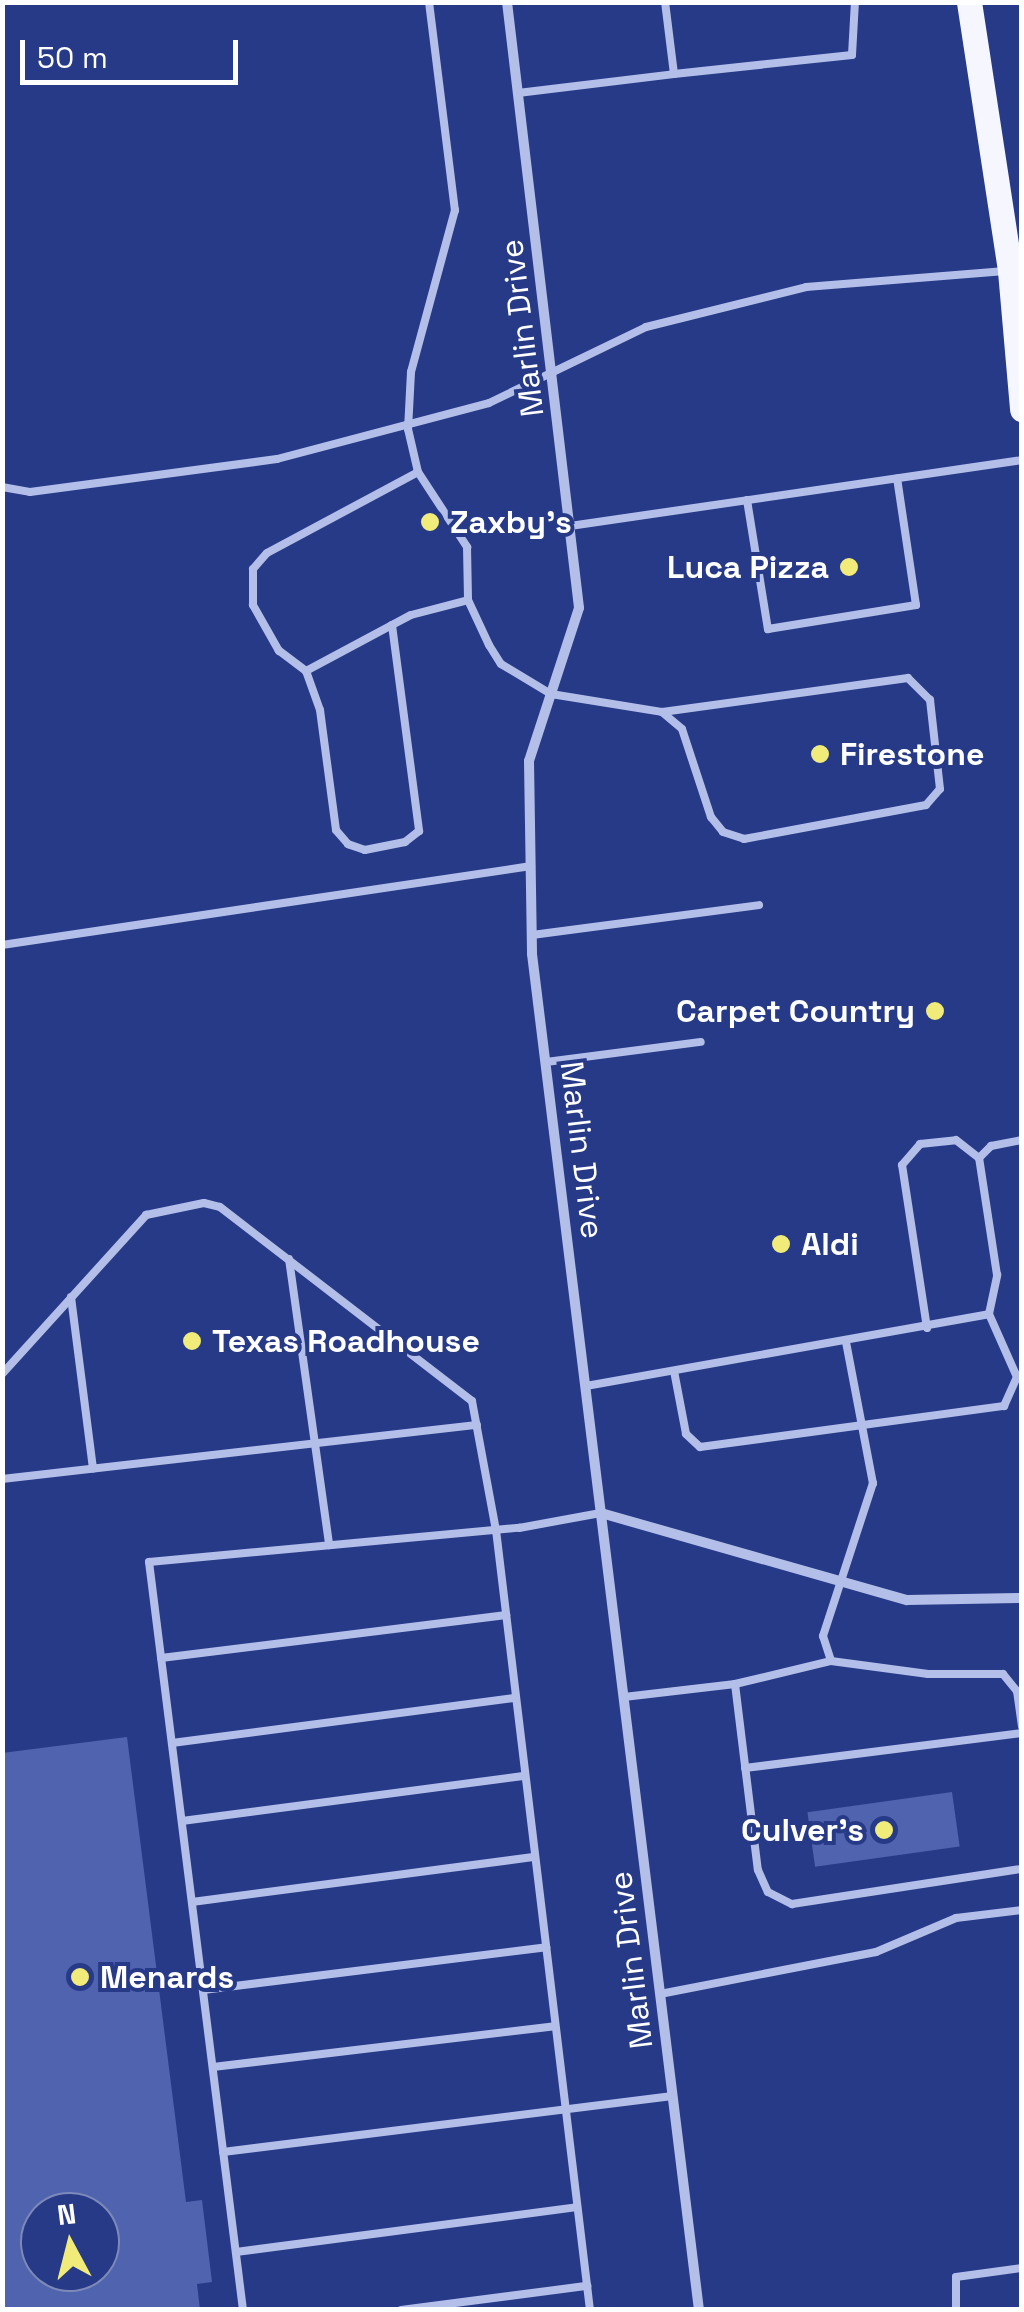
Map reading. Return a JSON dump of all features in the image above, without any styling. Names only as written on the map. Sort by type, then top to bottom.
[{"type":"main road","points":[[969,2],[1010,271],[1022,409]]},
{"type":"street","name":"Marlin Drive","points":[[507,2],[579,608],[529,761],[532,935],[699,2310]]},
{"type":"street","points":[[602,1514],[907,1600],[1022,1598]]},
{"type":"lane","points":[[429,2],[454,210],[411,372],[408,429],[418,472],[466,547],[468,600],[501,664],[551,694],[662,712],[908,678],[930,700],[940,789],[926,805],[744,839],[723,832],[711,817],[682,729],[662,712]]},
{"type":"lane","points":[[665,2],[674,74]]},
{"type":"lane","points":[[518,93],[852,55],[854,2]]},
{"type":"lane","points":[[2,487],[30,492],[160,477],[408,429],[553,373],[646,327],[806,287],[1010,271]]},
{"type":"lane","points":[[570,526],[1022,460]]},
{"type":"lane","points":[[392,625],[420,812],[419,831],[406,842],[365,850],[348,844],[336,830],[320,710],[306,672],[278,650],[254,606],[254,569],[267,553],[418,472]]},
{"type":"lane","points":[[747,500],[768,629],[916,605],[897,478]]},
{"type":"lane","points":[[306,672],[392,625],[468,600]]},
{"type":"lane","points":[[2,945],[530,866]]},
{"type":"lane","points":[[532,935],[759,905]]},
{"type":"lane","points":[[546,1062],[701,1042]]},
{"type":"lane","points":[[674,1371],[686,1434],[700,1448],[1004,1406],[1017,1377],[989,1314],[997,1275],[979,1158],[956,1140],[920,1144],[902,1165],[927,1328]]},
{"type":"lane","points":[[979,1158],[990,1146],[1022,1140]]},
{"type":"lane","points":[[2,1374],[146,1215],[160,1208],[220,1207],[472,1400],[496,1530],[590,2310]]},
{"type":"lane","points":[[289,1259],[330,1546]]},
{"type":"lane","points":[[72,1297],[93,1468]]},
{"type":"lane","points":[[586,1386],[989,1314]]},
{"type":"lane","points":[[831,1661],[823,1636],[873,1483],[846,1342]]},
{"type":"lane","points":[[2,1479],[477,1425]]},
{"type":"lane","points":[[243,2310],[149,1562],[496,1530],[602,1514]]},
{"type":"lane","points":[[161,1658],[506,1615]]},
{"type":"lane","points":[[624,1697],[735,1684],[831,1661],[928,1674],[1004,1674],[1017,1692],[1022,1730],[745,1768]]},
{"type":"lane","points":[[735,1684],[758,1870],[768,1892],[792,1904],[1022,1869]]},
{"type":"lane","points":[[172,1743],[516,1698]]},
{"type":"lane","points":[[182,1821],[525,1776]]},
{"type":"lane","points":[[192,1902],[535,1856]]},
{"type":"lane","points":[[660,1994],[876,1952],[956,1918],[1022,1910]]},
{"type":"lane","points":[[203,1990],[546,1946]]},
{"type":"lane","points":[[212,2067],[555,2026]]},
{"type":"lane","points":[[223,2152],[673,2096]]},
{"type":"lane","points":[[236,2252],[578,2206]]},
{"type":"lane","points":[[956,2310],[956,2277],[1022,2268]]},
{"type":"lane","points":[[401,2310],[587,2286]]},
{"type":"building","name":"Menards","points":[[127,1737],[186,2202],[202,2200],[212,2282],[197,2284],[200,2310],[2,2310],[2,1753]]},
{"type":"building","name":"Culver's","points":[[952,1792],[960,1846],[815,1867],[807,1812]]},
{"type":"place","name":"Zaxby's","points":[[430,522]]},
{"type":"place","name":"Luca Pizza","points":[[849,567]]},
{"type":"place","name":"Firestone","points":[[820,754]]},
{"type":"place","name":"Carpet Country","points":[[935,1011]]},
{"type":"place","name":"Aldi","points":[[781,1244]]},
{"type":"place","name":"Texas Roadhouse","points":[[192,1341]]},
{"type":"place","name":"Culver's","points":[[884,1830]]},
{"type":"place","name":"Menards","points":[[80,1977]]}]
